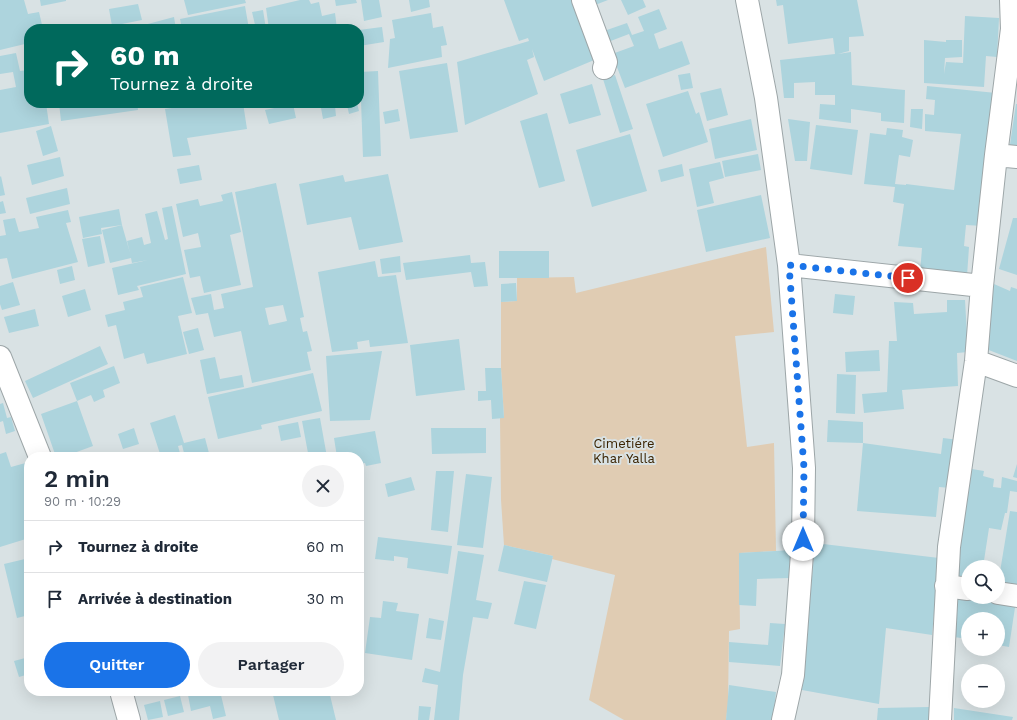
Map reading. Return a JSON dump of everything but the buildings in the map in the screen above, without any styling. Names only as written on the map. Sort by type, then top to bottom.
[{"type":"street","points":[[583,0],[606,62],[604,68]]},
{"type":"street","points":[[747,0],[766,98],[789,265],[804,468],[803,540],[793,675],[783,720]]},
{"type":"street","points":[[940,720],[949,548],[976,361],[982,286],[1006,156],[1012,29],[1011,0]]},
{"type":"street","points":[[789,265],[982,286]]},
{"type":"street","points":[[0,357],[38,452]]},
{"type":"street","points":[[976,361],[1017,376]]},
{"type":"street","points":[[946,586],[961,588]]},
{"type":"street","points":[[1005,594],[1017,596]]},
{"type":"street","points":[[122,696],[129,720]]},
{"type":"green space","name":"Cimetiére Khar Yalla","points":[[766,247],[774,332],[735,336],[747,447],[774,443],[776,551],[739,553],[740,629],[729,631],[728,704],[726,720],[624,720],[589,700],[615,575],[552,559],[553,556],[504,545],[501,500],[500,418],[504,418],[501,368],[501,302],[517,301],[517,278],[574,277],[576,293]]},
{"type":"route","points":[[803,540],[804,468],[789,265],[908,278]]}]
